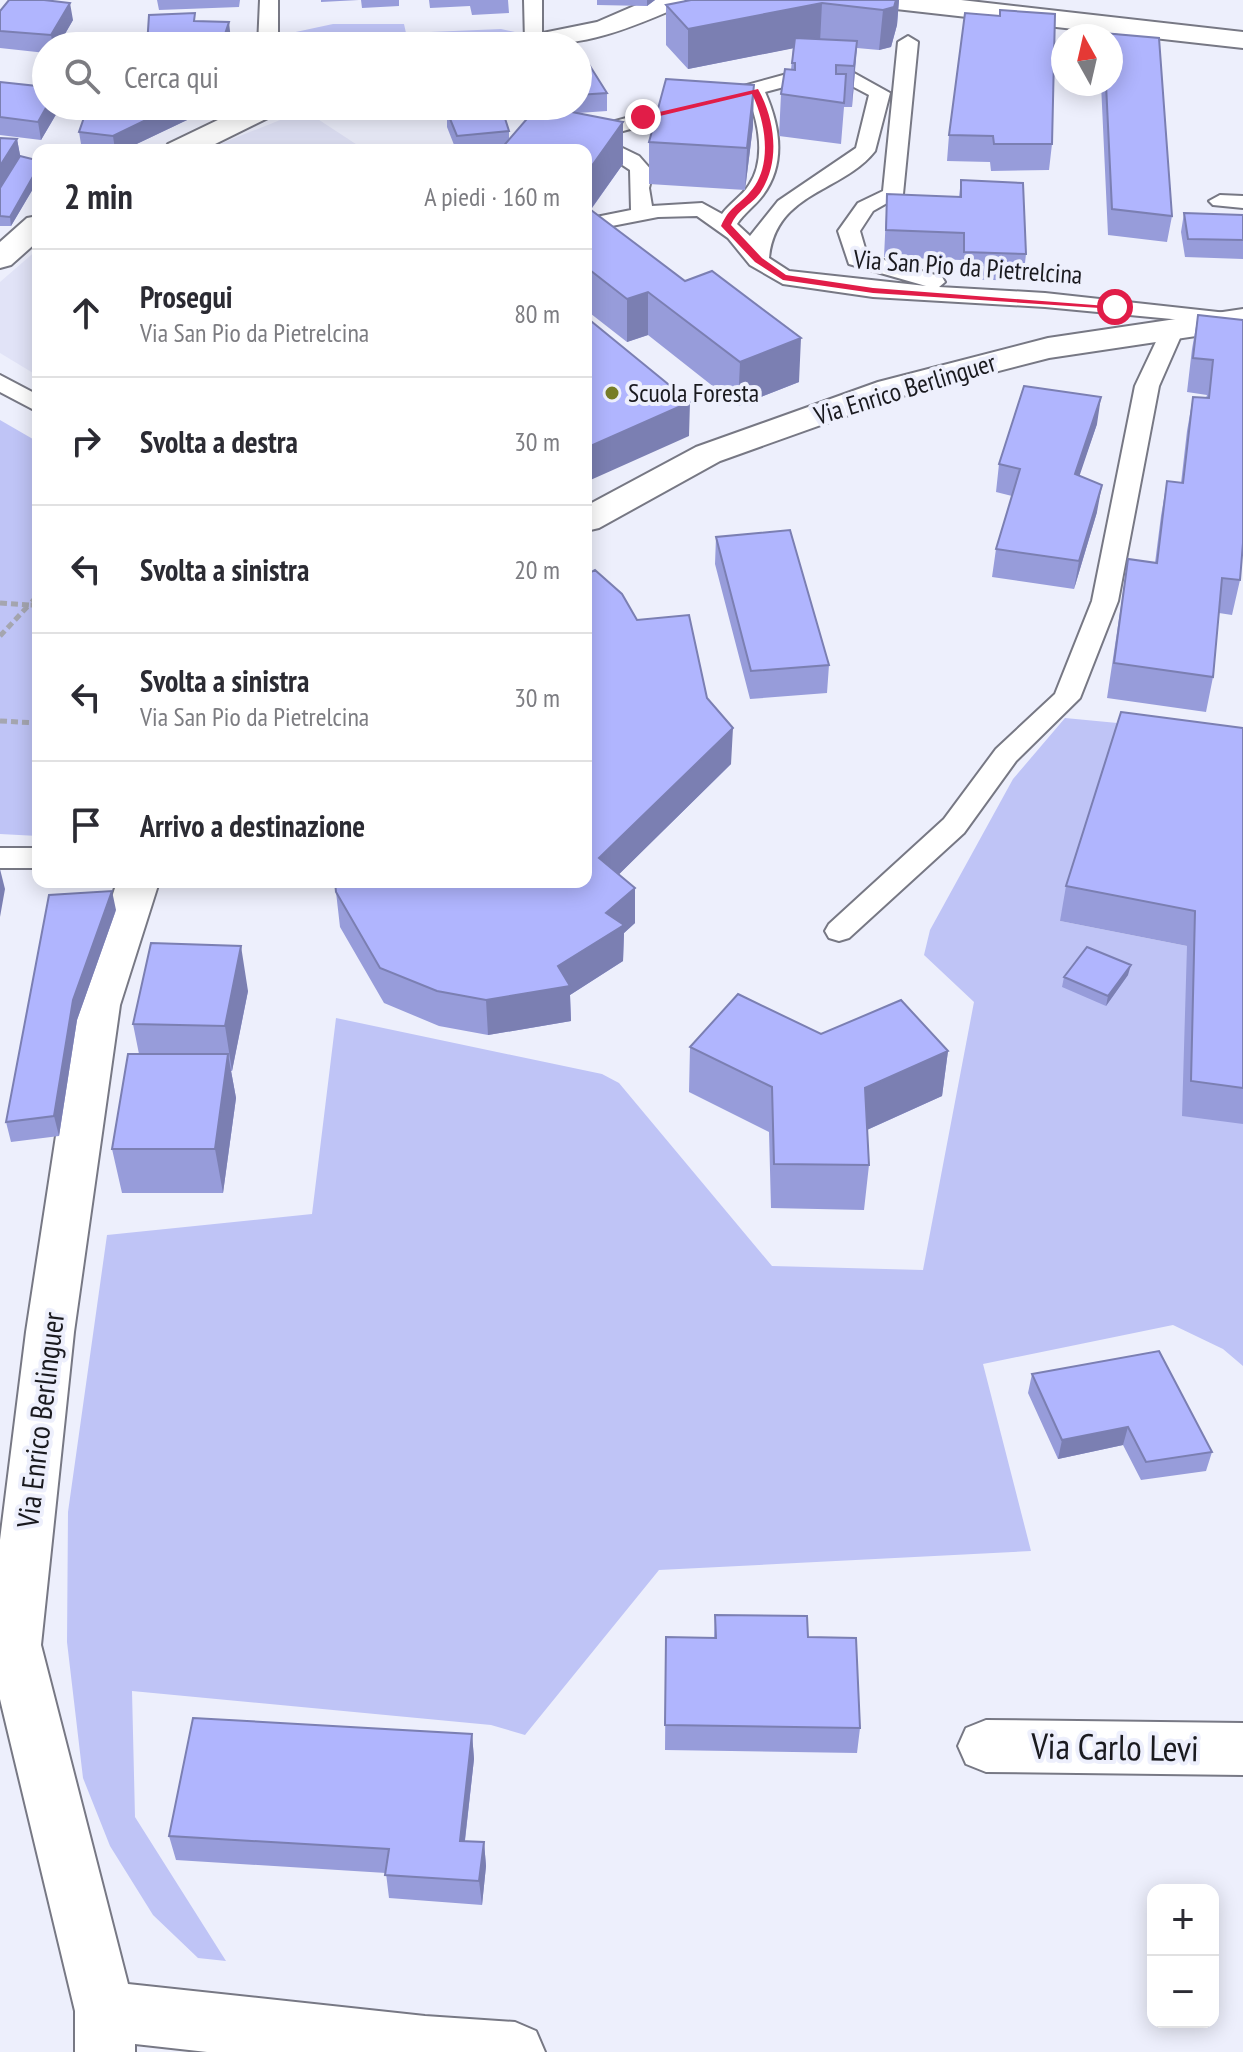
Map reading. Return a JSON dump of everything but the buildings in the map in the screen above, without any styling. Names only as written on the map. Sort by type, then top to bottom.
[{"type":"street","points":[[589,32],[605,29],[671,0]]},
{"type":"street","points":[[887,0],[1243,40]]},
{"type":"street","points":[[191,144],[241,120]]},
{"type":"street","points":[[0,258],[32,230]]},
{"type":"street","name":"Via Enrico Berlinguer","points":[[592,517],[708,454],[890,389],[1048,348],[1235,320]]},
{"type":"street","name":"Via Enrico Berlinguer","points":[[105,2032],[14,1645],[50,1332],[98,1005],[136,888]]},
{"type":"street","name":"Via Carlo Levi","points":[[986,1746],[1243,1749]]},
{"type":"street","points":[[105,2032],[515,2052]]},
{"type":"lane","points":[[268,32],[269,0]]},
{"type":"lane","points":[[528,32],[533,0]]},
{"type":"lane","points":[[908,42],[893,194],[865,207],[849,231],[857,259],[981,296]]},
{"type":"lane","points":[[553,144],[755,91],[787,79],[830,76],[854,79],[880,93],[865,151],[785,205],[761,233],[758,260]]},
{"type":"lane","points":[[726,226],[733,210],[756,192],[771,150],[763,107],[755,91]]},
{"type":"lane","points":[[615,127],[595,140],[605,150],[635,159],[643,172],[639,188],[642,215]]},
{"type":"lane","points":[[1220,201],[1243,202]]},
{"type":"lane","name":"Via San Pio da Pietrelcina","points":[[592,224],[702,209],[726,226],[758,260],[783,277],[821,284],[1235,320]]},
{"type":"lane","points":[[839,931],[954,826],[1006,755],[1067,698],[1105,601],[1147,386],[1173,329]]},
{"type":"lane","points":[[0,382],[20,399]]},
{"type":"lane","points":[[0,858],[32,858]]},
{"type":"path","points":[[0,636],[32,602]]},
{"type":"path","points":[[0,603],[29,605]]},
{"type":"path","points":[[0,721],[32,723]]},
{"type":"shaded area","points":[[333,24],[404,24],[406,32],[296,32]]},
{"type":"shaded area","points":[[501,29],[515,32],[430,32]]},
{"type":"shaded area","points":[[280,120],[319,120],[356,144],[220,144]]},
{"type":"shaded area","points":[[32,254],[32,372],[0,353],[0,282]]},
{"type":"shaded area","points":[[0,420],[32,439],[32,836],[0,834]]},
{"type":"shaded area","points":[[1065,718],[1243,735],[1060,921],[1187,946],[1243,1124],[1243,1366],[1223,1349],[1173,1325],[983,1364],[1031,1551],[659,1570],[525,1735],[491,1725],[132,1691],[135,1817],[226,1961],[198,1958],[153,1915],[110,1846],[83,1778],[67,1642],[68,1512],[107,1235],[312,1214],[336,1018],[602,1074],[619,1083],[772,1266],[923,1270],[974,1002],[924,955],[930,930],[1013,779]]},
{"type":"place","name":"Scuola Foresta","points":[[612,393]]},
{"type":"route","points":[[643,117],[755,91],[763,107],[771,150],[756,192],[733,210],[726,226],[736,233],[758,260],[783,277],[873,290],[1115,307]]}]
